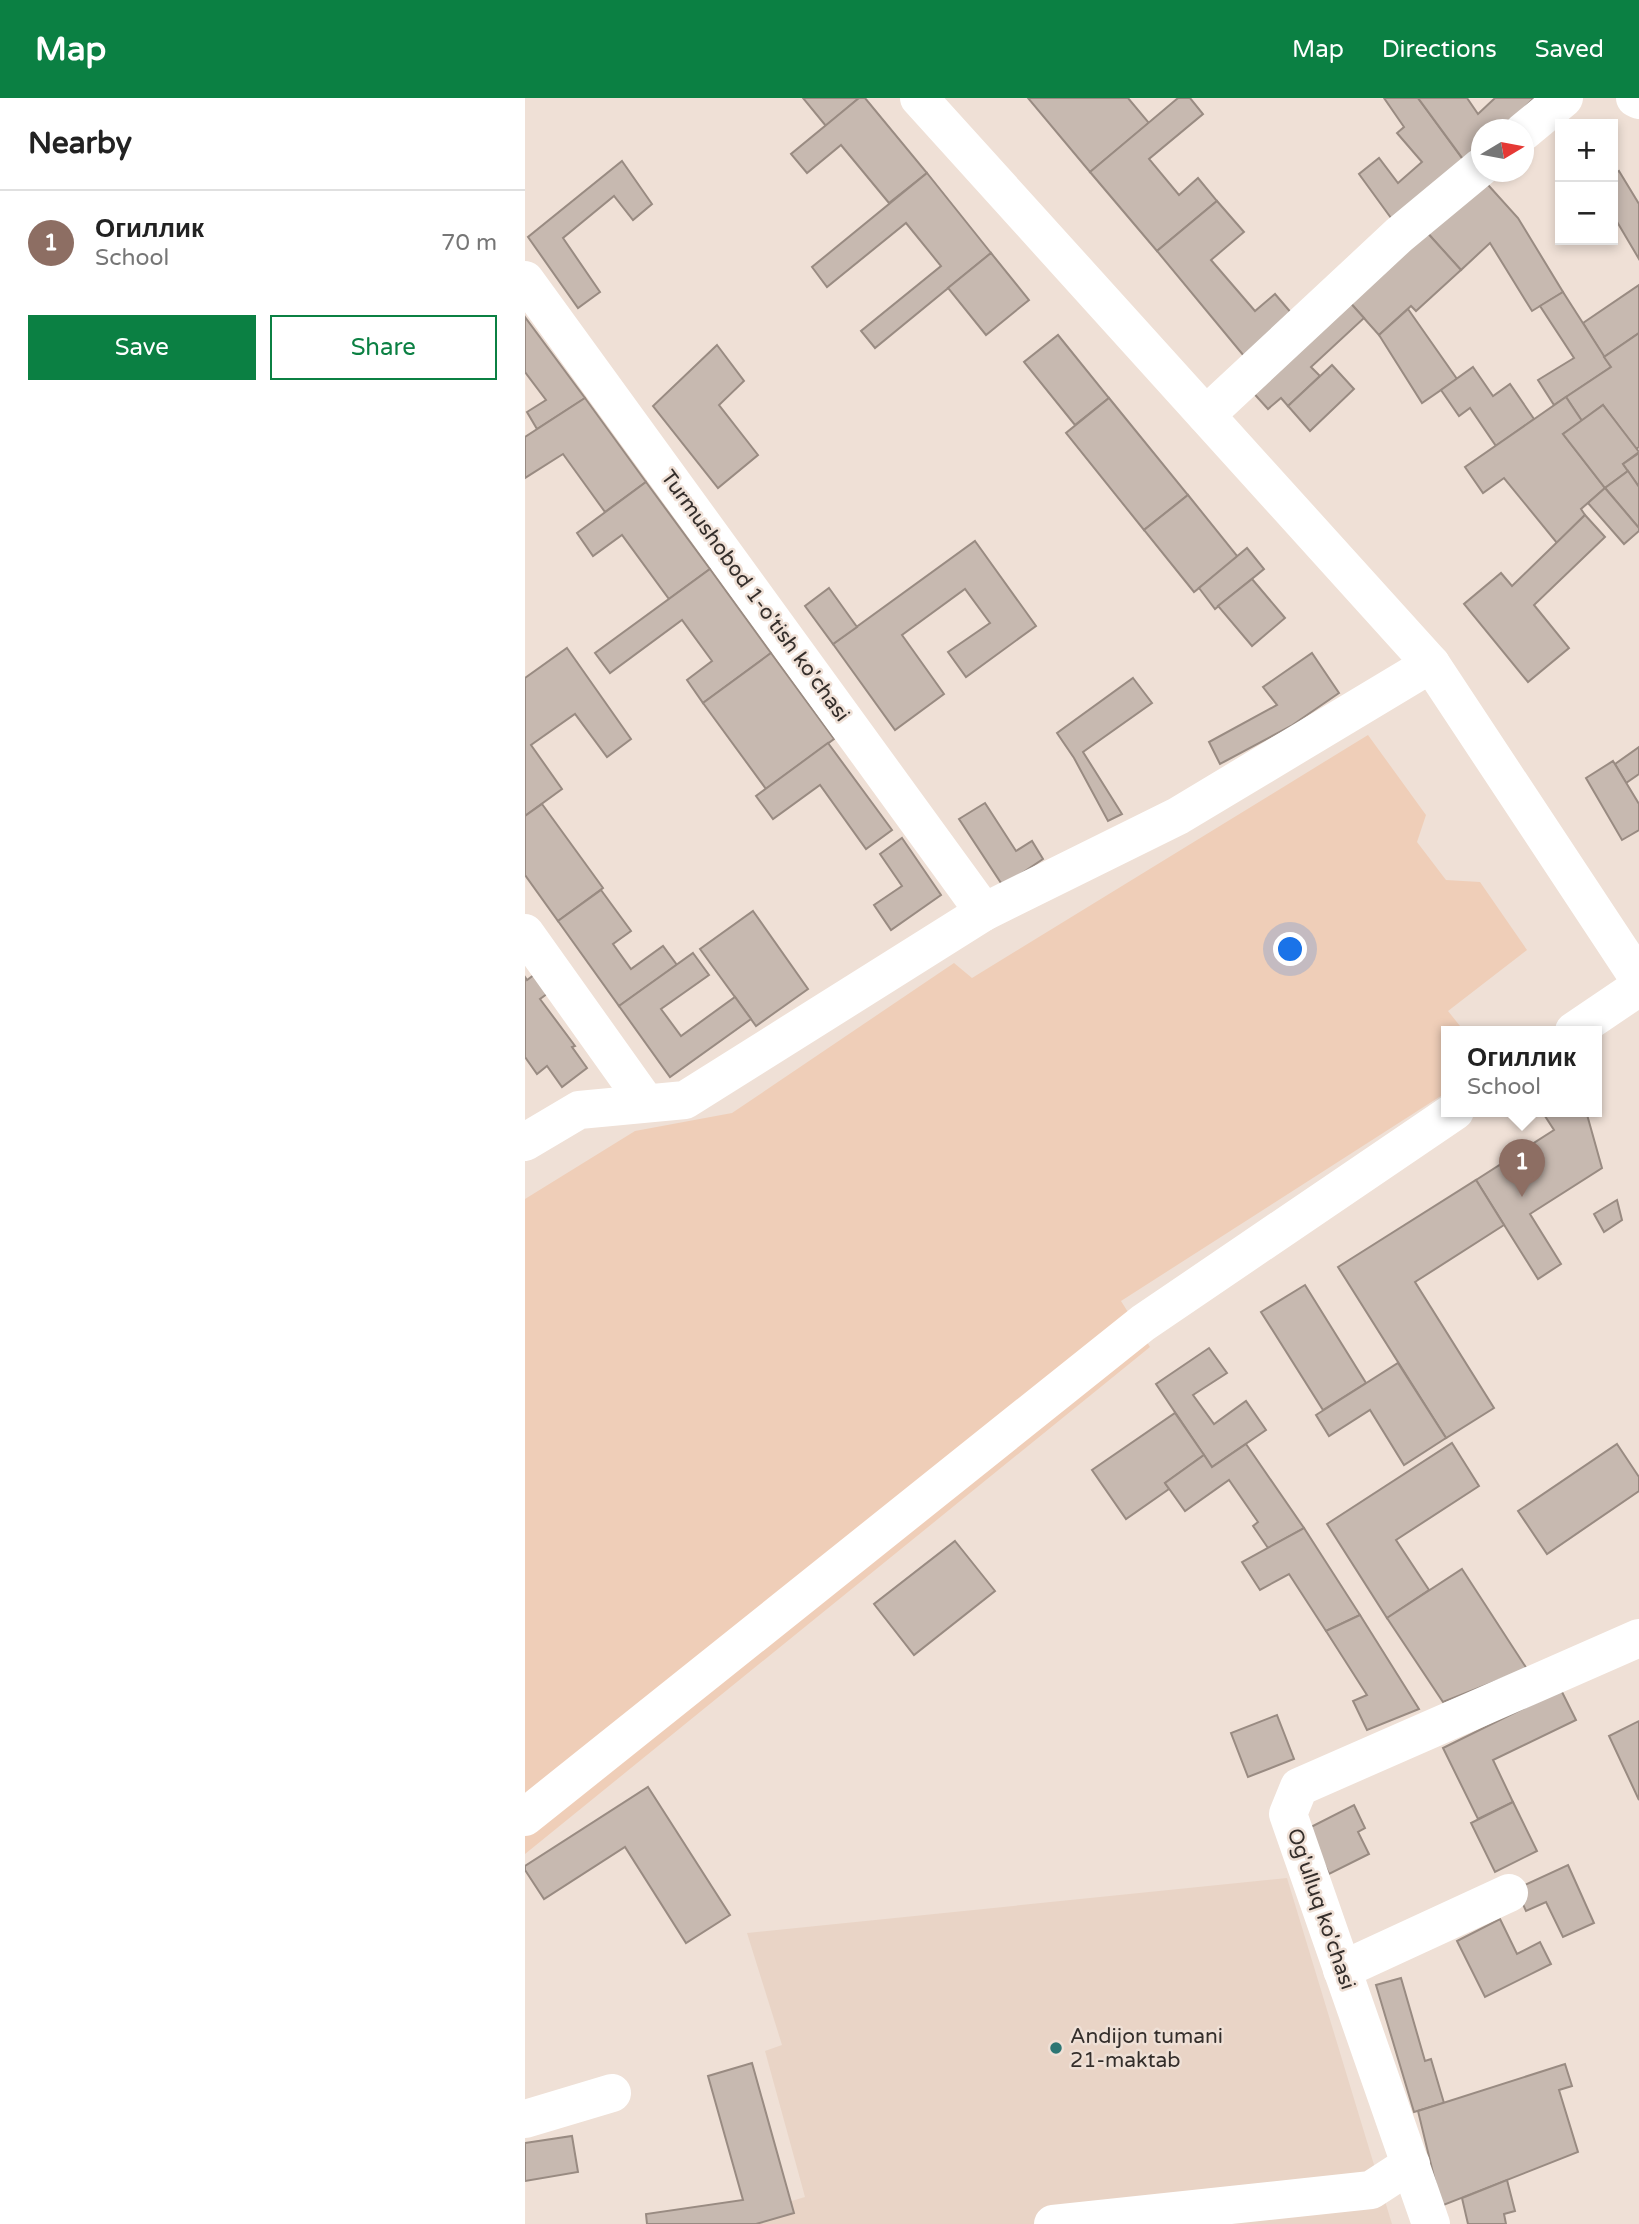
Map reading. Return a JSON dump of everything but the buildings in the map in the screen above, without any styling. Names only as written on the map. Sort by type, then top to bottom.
[{"type":"street","points":[[919,98],[1431,664],[1639,979]]},
{"type":"street","points":[[1534,124],[1564,98]]},
{"type":"street","points":[[1206,415],[1399,235],[1471,176]]},
{"type":"street","name":"Turmushobod 1-o'tish ko'chasi","points":[[525,279],[984,912]]},
{"type":"street","points":[[525,1142],[579,1110],[685,1100],[984,912],[1178,816],[1431,664]]},
{"type":"street","points":[[525,933],[646,1103]]},
{"type":"street","points":[[1581,1026],[1639,987]]},
{"type":"street","points":[[525,1817],[1143,1322],[1446,1117]]},
{"type":"street","name":"Og'ulluq ko'chasi","points":[[1431,2224],[1288,1814],[1299,1787],[1639,1638]]},
{"type":"street","points":[[1342,1970],[1509,1893]]},
{"type":"street","points":[[525,2119],[612,2093]]},
{"type":"street","points":[[1053,2224],[1308,2210],[1371,2190],[1411,2164]]},
{"type":"shaded area","points":[[1368,735],[1426,815],[1417,842],[1446,880],[1480,882],[1527,950],[1448,1011],[1460,1026],[1441,1026],[1441,1096],[1121,1301],[1150,1347],[525,1854],[525,1199],[635,1131],[732,1113],[954,963],[972,978]]},
{"type":"shaded area","name":"Andijon tumani 21-maktab","points":[[1287,1878],[1392,2224],[714,2224],[805,2197],[765,2051],[782,2045],[747,1933]]},
{"type":"place","name":"Огиллик","points":[[1522,1197]]},
{"type":"place","name":"Andijon tumani 21-maktab","points":[[1056,2048]]}]
